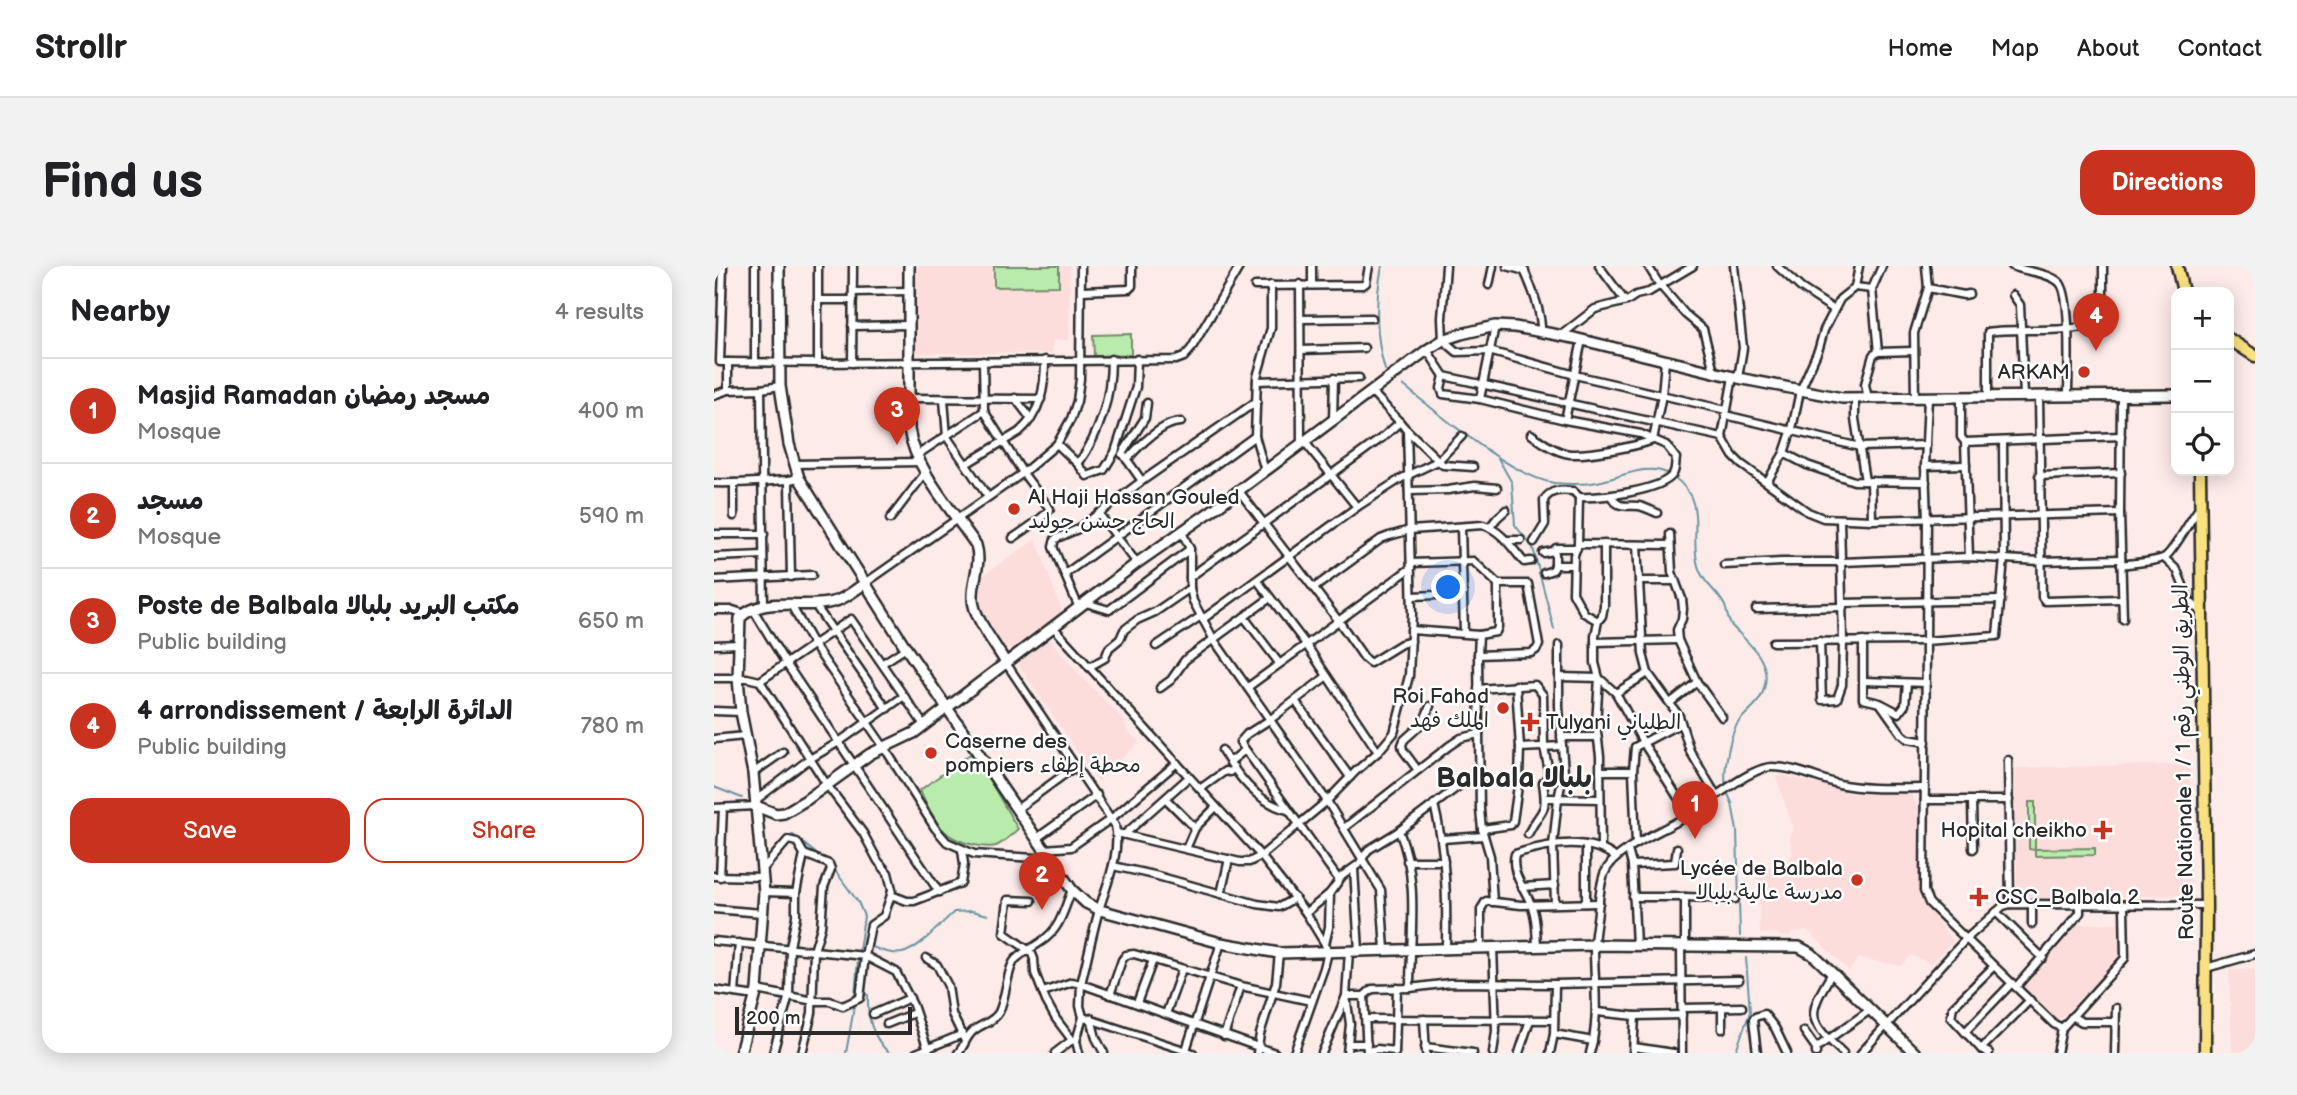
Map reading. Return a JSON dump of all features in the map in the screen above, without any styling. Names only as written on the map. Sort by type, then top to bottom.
[{"type":"main road","points":[[2177,266],[2182,287]]},
{"type":"main road","points":[[2234,342],[2255,356]]},
{"type":"main road","name":"Route Nationale 1 / الطريق الوطني رقم 1","points":[[2200,476],[2206,1053]]},
{"type":"street","points":[[723,266],[717,322],[717,362],[818,363],[1169,360],[1184,357],[1240,266]]},
{"type":"street","points":[[755,266],[755,362]]},
{"type":"street","points":[[779,266],[780,386],[794,464],[791,577]]},
{"type":"street","points":[[818,266],[818,363]]},
{"type":"street","points":[[852,363],[853,266]]},
{"type":"street","points":[[909,266],[909,429],[918,459],[976,545],[979,559],[974,584],[974,606],[1006,663],[1121,834],[1249,862],[1261,856],[1327,801],[1394,733],[1409,676],[1411,641],[1407,430]]},
{"type":"street","points":[[740,1053],[757,993],[764,892],[753,773],[741,712],[738,678],[740,618],[764,607],[816,605],[836,601],[1023,473],[1057,444],[1071,419],[1077,401],[1081,266]]},
{"type":"street","points":[[1082,291],[1129,289],[1132,286],[1132,266]]},
{"type":"street","points":[[1312,266],[1312,284]]},
{"type":"street","points":[[1255,286],[1363,285],[1366,284],[1369,266]]},
{"type":"street","points":[[1437,266],[1446,268],[1441,318],[1443,340],[1457,352],[1489,351],[1860,447],[1926,445]]},
{"type":"street","points":[[1489,285],[1493,266]]},
{"type":"street","points":[[1507,266],[1523,268],[1542,321],[1541,332]]},
{"type":"street","points":[[1598,266],[1625,301]]},
{"type":"street","points":[[1648,266],[1659,285],[1685,314],[1703,329],[1714,371]]},
{"type":"street","points":[[1560,336],[1595,309],[1650,292],[1693,266]]},
{"type":"street","points":[[1734,266],[1743,348],[1722,437],[1741,464],[1808,512],[1823,518],[1872,520],[2120,513]]},
{"type":"street","points":[[1776,266],[1801,288],[1833,309]]},
{"type":"street","points":[[1855,288],[1859,266]]},
{"type":"street","points":[[1878,352],[1872,289],[1882,266]]},
{"type":"street","points":[[1915,399],[1914,333],[1928,288],[1926,266]]},
{"type":"street","points":[[2012,266],[2062,284],[2066,296],[2068,328],[2068,395]]},
{"type":"street","points":[[1988,397],[1988,332],[2095,325],[2100,321],[2103,312],[2103,266]]},
{"type":"street","points":[[1265,471],[1255,436],[1257,381],[1271,328],[1271,285]]},
{"type":"street","points":[[1300,285],[1302,442],[1332,473],[1357,507]]},
{"type":"street","points":[[1767,482],[1784,453],[1800,391],[1833,309],[1840,299],[1855,288],[1872,289]]},
{"type":"street","points":[[1928,288],[1969,294]]},
{"type":"street","points":[[853,292],[909,291]]},
{"type":"street","points":[[2013,295],[2020,304],[2024,396]]},
{"type":"street","points":[[818,300],[853,300]]},
{"type":"street","points":[[1301,319],[1372,317]]},
{"type":"street","points":[[852,326],[909,325]]},
{"type":"street","points":[[1480,399],[1495,326]]},
{"type":"street","points":[[756,803],[776,814],[784,813],[884,747],[904,739],[1137,563],[1443,340],[1495,326],[1541,332],[1828,397],[1915,399],[2171,395]]},
{"type":"street","points":[[1565,420],[1583,340]]},
{"type":"street","points":[[1301,350],[1364,348]]},
{"type":"street","points":[[1427,350],[1444,376],[1722,437]]},
{"type":"street","points":[[1868,398],[1866,384],[1873,355],[1878,352],[1913,351]]},
{"type":"street","points":[[1078,464],[1087,451],[1107,404],[1111,359]]},
{"type":"street","points":[[1119,453],[1136,387],[1137,359]]},
{"type":"street","points":[[967,464],[1019,432],[1031,419],[1041,398],[1045,360]]},
{"type":"street","points":[[982,361],[984,411],[1023,473],[1050,509],[1045,516],[1013,538]]},
{"type":"street","points":[[1653,440],[1662,395],[1665,361]]},
{"type":"street","points":[[728,390],[729,362]]},
{"type":"street","points":[[1444,376],[1441,388],[1443,394],[1480,399],[1565,420],[1641,434],[1666,445],[1676,458],[1673,474],[1664,482],[1611,496],[1579,498]]},
{"type":"street","points":[[1333,420],[1334,378]]},
{"type":"street","points":[[1257,381],[1359,378]]},
{"type":"street","points":[[714,395],[728,390],[780,386]]},
{"type":"street","points":[[761,389],[764,607]]},
{"type":"street","points":[[1371,392],[1438,461],[1448,466],[1473,467]]},
{"type":"street","points":[[2039,396],[2042,597],[2045,601],[2122,599]]},
{"type":"street","points":[[2121,396],[2123,619]]},
{"type":"street","points":[[1961,397],[1969,557]]},
{"type":"street","points":[[909,398],[1041,398]]},
{"type":"street","points":[[1015,398],[1031,419]]},
{"type":"street","points":[[1928,398],[1925,466],[1927,519],[1924,891],[1929,903],[1965,940],[2054,1024],[2062,1028]]},
{"type":"street","points":[[944,399],[947,437],[988,497]]},
{"type":"street","points":[[1855,399],[1855,419],[1868,481],[1872,520]]},
{"type":"street","points":[[1082,605],[1053,544],[1057,538],[1073,533],[1257,401]]},
{"type":"street","points":[[1057,444],[1087,476],[1104,470],[1145,418],[1147,403]]},
{"type":"street","points":[[794,464],[918,459],[984,411]]},
{"type":"street","points":[[1127,460],[1157,432],[1174,422],[1181,422]]},
{"type":"street","points":[[1190,577],[1400,422]]},
{"type":"street","points":[[1531,434],[1556,450],[1569,454],[1638,445],[1653,440]]},
{"type":"street","points":[[1065,574],[1255,436]]},
{"type":"street","points":[[1156,646],[1257,580],[1357,507],[1408,475],[1438,461],[1462,436]]},
{"type":"street","points":[[1965,442],[2121,436]]},
{"type":"street","points":[[1773,642],[1925,642],[1997,636],[2004,559],[2003,442]]},
{"type":"street","points":[[1119,453],[1142,481]]},
{"type":"street","points":[[1784,453],[1807,465],[1854,481],[1926,482]]},
{"type":"street","points":[[1925,466],[1966,465]]},
{"type":"street","points":[[890,519],[926,472]]},
{"type":"street","points":[[2039,476],[2121,474]]},
{"type":"street","points":[[714,483],[760,483],[763,480],[794,479]]},
{"type":"street","points":[[794,479],[1050,859],[1072,890],[1086,903],[1100,910],[1221,943],[1279,953],[1326,948],[1354,951],[1594,945],[1799,947],[1812,954],[1915,1053]]},
{"type":"street","points":[[734,484],[734,516]]},
{"type":"street","points":[[1409,491],[1475,486],[1497,488]]},
{"type":"street","points":[[1534,542],[1545,524],[1546,496],[1559,489],[1573,491],[1579,498],[1573,593],[1584,613],[1598,621]]},
{"type":"street","points":[[1239,491],[1365,659],[1370,663],[1411,641]]},
{"type":"street","points":[[1611,496],[1615,503],[1621,506],[1641,506],[1657,513]]},
{"type":"street","points":[[1724,565],[1969,557],[2121,562],[2164,558],[2200,507]]},
{"type":"street","points":[[1490,527],[1506,510]]},
{"type":"street","points":[[1099,514],[1137,563]]},
{"type":"street","points":[[1819,641],[1822,700],[1837,699],[1842,685],[1843,641],[1840,519]]},
{"type":"street","points":[[1314,588],[1381,539],[1410,530],[1475,525],[1490,527],[1506,540],[1524,562],[1531,561]]},
{"type":"street","points":[[1461,528],[1464,633]]},
{"type":"street","points":[[1182,532],[1190,549],[1190,588],[1214,640],[1327,801],[1381,890],[1385,950]]},
{"type":"street","points":[[714,534],[764,534]]},
{"type":"street","points":[[1670,534],[1674,581],[1682,599],[1683,609],[1677,630],[1678,640],[1697,682],[1721,717]]},
{"type":"street","points":[[1506,540],[1521,540]]},
{"type":"street","points":[[1601,848],[1597,737],[1599,678],[1595,663],[1595,642],[1598,621],[1604,606],[1604,544]]},
{"type":"street","points":[[1543,553],[1556,548],[1604,544],[1670,545]]},
{"type":"street","points":[[1637,545],[1644,661],[1648,673],[1681,723],[1690,751],[1716,795]]},
{"type":"street","points":[[1082,605],[1109,610],[1190,549]]},
{"type":"street","points":[[1544,573],[1553,570],[1555,565],[1555,553],[1552,551]]},
{"type":"street","points":[[714,556],[763,555]]},
{"type":"street","points":[[2164,558],[2177,570],[2189,600],[2201,612]]},
{"type":"street","points":[[1248,687],[1411,566],[1473,561],[1498,584],[1528,584],[1539,645],[1536,650],[1531,653],[1478,655]]},
{"type":"street","points":[[1555,565],[1573,565]]},
{"type":"street","points":[[714,580],[812,575]]},
{"type":"street","points":[[1257,580],[1305,643],[1378,752]]},
{"type":"street","points":[[1639,582],[1674,581]]},
{"type":"street","points":[[1411,630],[1479,635],[1496,632],[1498,584]]},
{"type":"street","points":[[1089,667],[1105,658],[1109,648],[1124,630],[1190,588]]},
{"type":"street","points":[[1412,596],[1463,594]]},
{"type":"street","points":[[1160,688],[1171,680],[1185,660],[1270,598]]},
{"type":"street","points":[[1756,609],[2001,600]]},
{"type":"street","points":[[791,605],[813,644],[884,747],[934,828],[947,842],[974,853],[1050,859]]},
{"type":"street","points":[[816,605],[887,709]]},
{"type":"street","points":[[714,610],[749,612],[939,892]]},
{"type":"street","points":[[1244,617],[1279,663]]},
{"type":"street","points":[[714,678],[760,681],[851,619],[924,725]]},
{"type":"street","points":[[1054,628],[1261,856],[1306,913],[1326,948]]},
{"type":"street","points":[[1479,635],[1483,833],[1490,856],[1493,902]]},
{"type":"street","points":[[1595,642],[1678,640]]},
{"type":"street","points":[[1863,642],[1863,699],[1876,700],[1899,712]]},
{"type":"street","points":[[714,645],[739,644]]},
{"type":"street","points":[[1555,903],[1553,845],[1564,772],[1559,645]]},
{"type":"street","points":[[883,663],[906,648]]},
{"type":"street","points":[[1616,693],[1648,673]]},
{"type":"street","points":[[1327,676],[1296,702],[1240,741],[1339,880]]},
{"type":"street","points":[[1560,677],[1599,678],[1616,693],[1644,744],[1689,815]]},
{"type":"street","points":[[714,990],[830,1001],[843,1006],[860,998],[871,925],[884,916],[892,889],[888,873],[878,861],[863,833],[827,785],[760,681]]},
{"type":"street","points":[[1864,681],[1926,683]]},
{"type":"street","points":[[1670,703],[1697,682]]},
{"type":"street","points":[[1896,726],[1895,719],[1905,705],[1907,683]]},
{"type":"street","points":[[1442,839],[1483,833],[1511,825],[1519,779],[1517,685]]},
{"type":"street","points":[[1478,689],[1535,685],[1543,695],[1544,747],[1548,767],[1548,776],[1543,783],[1547,798],[1542,814],[1528,834]]},
{"type":"street","points":[[714,808],[756,803],[810,758],[839,742],[904,696]]},
{"type":"street","points":[[1296,702],[1350,777]]},
{"type":"street","points":[[1880,703],[1908,739],[1926,743]]},
{"type":"street","points":[[1417,769],[1402,745],[1423,723],[1430,706]]},
{"type":"street","points":[[714,711],[741,712]]},
{"type":"street","points":[[1636,844],[1633,771],[1635,747],[1681,723]]},
{"type":"street","points":[[1344,828],[1417,769],[1461,738],[1479,734]]},
{"type":"street","points":[[714,739],[745,736]]},
{"type":"street","points":[[1561,737],[1597,737]]},
{"type":"street","points":[[1520,748],[1562,746]]},
{"type":"street","points":[[1222,750],[1259,798],[1288,810]]},
{"type":"street","points":[[1200,789],[1224,771],[1230,772],[1232,765],[1245,750]]},
{"type":"street","points":[[753,773],[783,752]]},
{"type":"street","points":[[2008,760],[2010,904]]},
{"type":"street","points":[[1044,849],[1068,848],[1112,818],[1177,763]]},
{"type":"street","points":[[1017,808],[1077,765]]},
{"type":"street","points":[[1590,1053],[1597,1013],[1594,945],[1599,903],[1604,873],[1616,858],[1761,769],[1773,767],[1861,787],[1924,788]]},
{"type":"street","points":[[1245,780],[1259,769]]},
{"type":"street","points":[[1306,913],[1330,893],[1368,850],[1480,770]]},
{"type":"street","points":[[1600,771],[1633,771]]},
{"type":"street","points":[[1111,1053],[1103,1051],[1080,1006],[1081,984],[1121,834],[1189,777]]},
{"type":"street","points":[[1037,838],[1097,795]]},
{"type":"street","points":[[1547,798],[1600,799]]},
{"type":"street","points":[[1166,799],[1195,828]]},
{"type":"street","points":[[1925,800],[2009,800]]},
{"type":"street","points":[[1972,801],[1973,849]]},
{"type":"street","points":[[1434,804],[1442,839],[1447,885],[1446,948]]},
{"type":"street","points":[[723,808],[717,877],[763,873],[788,840],[797,842],[804,854],[831,867],[822,897],[819,938],[814,951],[814,1001],[802,1053]]},
{"type":"street","points":[[1186,849],[1195,828],[1215,808]]},
{"type":"street","points":[[1398,831],[1406,847],[1412,890],[1410,988]]},
{"type":"street","points":[[1537,946],[1536,923],[1513,862],[1515,854],[1553,845],[1586,845],[1601,848],[1616,858]]},
{"type":"street","points":[[1586,845],[1586,903]]},
{"type":"street","points":[[1632,864],[1675,863],[1677,848]]},
{"type":"street","points":[[891,894],[910,902],[962,882],[962,850]]},
{"type":"street","points":[[1628,850],[1632,864],[1636,945]]},
{"type":"street","points":[[773,1053],[789,996],[790,947],[796,916],[796,893],[804,854]]},
{"type":"street","points":[[1221,894],[1229,859]]},
{"type":"street","points":[[1407,860],[1444,860]]},
{"type":"street","points":[[1113,866],[1267,906],[1279,906],[1295,898]]},
{"type":"street","points":[[1322,1053],[1346,996],[1354,951],[1353,869]]},
{"type":"street","points":[[1522,887],[1555,885]]},
{"type":"street","points":[[916,1053],[964,1037],[998,1016],[1014,960],[1051,934],[1059,925],[1072,890]]},
{"type":"street","points":[[764,892],[796,893]]},
{"type":"street","points":[[1294,1053],[1326,948],[1330,893]]},
{"type":"street","points":[[1633,897],[1735,899]]},
{"type":"street","points":[[1682,1053],[1681,982],[1685,897]]},
{"type":"street","points":[[1032,901],[1011,898],[1008,900],[1004,933],[1028,950],[1034,959],[1035,973],[1043,992],[1056,1019],[1074,1041],[1079,1053]]},
{"type":"street","points":[[1481,947],[1481,909],[1486,901],[1507,905],[1599,903]]},
{"type":"street","points":[[2032,904],[2032,924]]},
{"type":"street","points":[[1965,1032],[2043,958],[2080,913],[2080,905]]},
{"type":"street","points":[[1861,1053],[1965,940],[2003,906],[2206,905]]},
{"type":"street","points":[[2057,1053],[2062,1028],[2125,958],[2124,906]]},
{"type":"street","points":[[714,909],[762,914]]},
{"type":"street","points":[[1996,912],[2043,958]]},
{"type":"street","points":[[714,941],[865,956],[896,972],[910,998],[928,1050]]},
{"type":"street","points":[[735,993],[739,943]]},
{"type":"street","points":[[1087,1018],[1188,1052],[1194,1024],[1221,943]]},
{"type":"street","points":[[1493,947],[1496,1031],[1493,1053]]},
{"type":"street","points":[[1258,1050],[1264,1018],[1273,994],[1279,953]]},
{"type":"street","points":[[1110,995],[1122,960],[1126,955],[1133,954],[1273,994],[1311,1001]]},
{"type":"street","points":[[2206,968],[2255,954]]},
{"type":"street","points":[[926,958],[937,965],[948,986],[952,1014],[964,1037],[958,1053]]},
{"type":"street","points":[[1137,1003],[1153,960]]},
{"type":"street","points":[[1989,1053],[1981,1049],[1951,1017],[1953,1007],[1993,967]]},
{"type":"street","points":[[1166,1014],[1182,969]]},
{"type":"street","points":[[1832,973],[1813,1013],[1827,1039],[1843,1053]]},
{"type":"street","points":[[1346,996],[1364,996],[1371,989],[1450,983],[1739,980]]},
{"type":"street","points":[[1043,992],[1072,982],[1081,984],[1258,1050],[1275,1053]]},
{"type":"street","points":[[1550,1053],[1555,1034],[1555,984]]},
{"type":"street","points":[[1224,1036],[1241,985]]},
{"type":"street","points":[[1349,1044],[1395,1052],[1397,988]]},
{"type":"street","points":[[1346,996],[1350,1024],[1347,1053]]},
{"type":"street","points":[[1364,996],[1367,1049]]},
{"type":"street","points":[[873,1014],[910,998]]},
{"type":"street","points":[[1981,1049],[2029,1000]]},
{"type":"street","points":[[1722,1007],[1722,1030]]},
{"type":"street","points":[[1597,1013],[1635,1016],[1742,1007]]},
{"type":"street","points":[[2115,1053],[2116,1008]]},
{"type":"street","points":[[1804,1031],[1816,1050],[1827,1039],[1870,1010]]},
{"type":"street","points":[[887,1024],[914,1013]]},
{"type":"street","points":[[1757,1053],[1753,1020],[1764,1014],[1775,1028],[1787,1053]]},
{"type":"street","points":[[1635,1016],[1634,1050],[1673,1053]]},
{"type":"street","points":[[2072,1016],[2082,1022],[2115,1022]]},
{"type":"street","points":[[1070,1053],[1070,1045],[1087,1018]]},
{"type":"street","points":[[1424,1018],[1426,1050],[1473,1053]]},
{"type":"street","points":[[1366,1019],[1554,1020]]},
{"type":"street","points":[[1519,1053],[1530,1020]]},
{"type":"street","points":[[1555,1034],[1593,1041]]},
{"type":"street","points":[[1055,1053],[1074,1041]]},
{"type":"shaded area","points":[[915,266],[1070,266],[1069,340],[1053,340],[1052,353],[916,353]]},
{"type":"shaded area","points":[[1036,539],[1062,612],[1012,649],[1005,648],[978,604],[977,595],[982,576]]},
{"type":"shaded area","points":[[1049,638],[1078,673],[1125,721],[1127,730],[1139,742],[1098,782],[1019,666],[1020,662]]},
{"type":"shaded area","name":"Hopital cheikho","points":[[2190,764],[2191,895],[2017,898],[2014,768]]},
{"type":"shaded area","name":"Lycée de Balbala مدرسة عالية بلبالا","points":[[1783,775],[1855,794],[1910,792],[1919,810],[1919,897],[1953,941],[1931,964],[1911,955],[1901,966],[1859,958],[1849,971],[1808,931],[1793,932],[1790,936],[1760,934],[1757,871],[1787,862],[1793,853],[1789,837],[1793,828],[1776,777]]},
{"type":"shaded area","points":[[2122,923],[2123,955],[2061,1018],[2056,1020],[2020,985],[2079,924]]},
{"type":"shaded area","points":[[2255,969],[2255,1053],[2232,1053],[2229,970]]},
{"type":"green space","points":[[994,266],[1059,266],[1059,286],[994,287]]},
{"type":"green space","points":[[1131,334],[1131,355],[1094,356],[1093,335]]},
{"type":"green space","points":[[973,752],[1018,829],[996,846],[985,847],[963,842],[946,833],[934,819],[920,790]]},
{"type":"green space","points":[[2029,802],[2035,802],[2035,849],[2095,848],[2095,855],[2035,856],[2035,850],[2029,849]]},
{"type":"waterway","points":[[1382,266],[1377,318],[1385,370]]},
{"type":"waterway","points":[[1403,385],[1497,457],[1537,478],[1554,483],[1581,484],[1642,470],[1669,474]]},
{"type":"waterway","points":[[1498,458],[1512,483],[1515,525],[1533,548],[1554,629]]},
{"type":"waterway","points":[[1674,477],[1691,497],[1700,572],[1725,606],[1730,624],[1761,659],[1766,675],[1762,695],[1737,724],[1734,732],[1727,761],[1726,786]]},
{"type":"waterway","points":[[714,787],[742,798]]},
{"type":"waterway","points":[[1727,792],[1732,803],[1737,831],[1740,936]]},
{"type":"waterway","points":[[792,834],[819,856]]},
{"type":"waterway","points":[[834,869],[858,902],[864,916],[859,951]]},
{"type":"waterway","points":[[870,946],[890,953],[902,953],[923,941],[954,912],[972,911],[988,915]]},
{"type":"waterway","points":[[855,997],[858,957]]},
{"type":"waterway","points":[[1735,1053],[1750,1012],[1746,958]]},
{"type":"waterway","points":[[864,994],[868,995],[868,1012],[875,1034],[889,1053]]},
{"type":"waterway","points":[[846,1053],[855,1002]]},
{"type":"place","name":"4 arrondissement / الدائرة الرابعة","points":[[2096,351]]},
{"type":"place","name":"ARKAM","points":[[2084,372]]},
{"type":"place","name":"Poste de Balbala مكتب البريد بلبالا","points":[[897,445]]},
{"type":"place","name":"Al Haji Hassan Gouled الحاج حسن جوليد","points":[[1014,509]]},
{"type":"place","name":"Roi Fahad الملك فهد","points":[[1503,708]]},
{"type":"place","name":"Tulyani الطلياني","points":[[1530,722]]},
{"type":"place","name":"Caserne des pompiers محطة إطفاء","points":[[931,753]]},
{"type":"place","name":"Hopital cheikho","points":[[2103,830]]},
{"type":"place","name":"Masjid Ramadan مسجد رمضان","points":[[1695,839]]},
{"type":"place","name":"Lycée de Balbala مدرسة عالية بلبالا","points":[[1857,880]]},
{"type":"place","name":"CSC_Balbala 2","points":[[1979,897]]},
{"type":"place","name":"مسجد","points":[[1042,910]]},
{"type":"district","name":"Balbala بلبالا","points":[[1514,778]]}]
